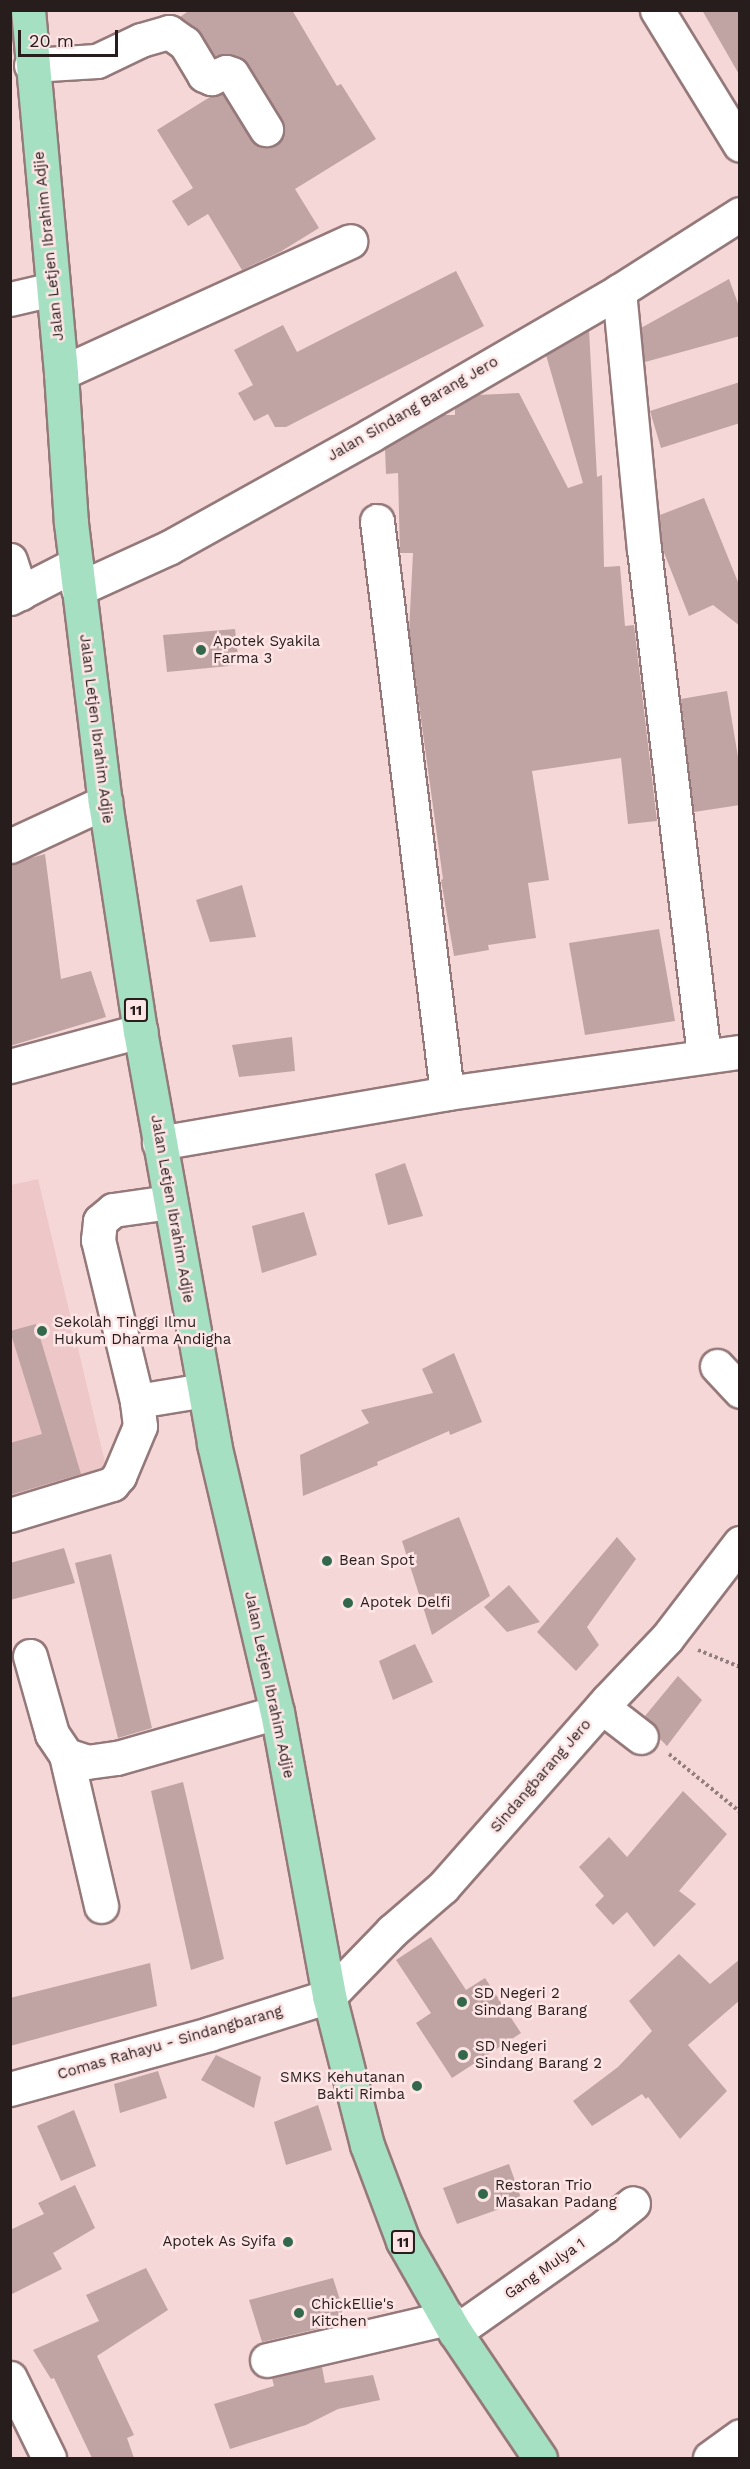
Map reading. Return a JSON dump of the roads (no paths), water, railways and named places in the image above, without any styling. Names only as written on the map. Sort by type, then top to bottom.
[{"type":"main road","name":"Jalan Letjen Ibrahim Adjie","points":[[28,10],[77,577],[105,802],[159,1143],[214,1444],[277,1712],[329,1996],[371,2156],[403,2241],[451,2325],[540,2458]]},
{"type":"street","points":[[657,10],[740,145]]},
{"type":"street","points":[[31,65],[97,62],[141,40],[169,32],[184,44],[204,75],[211,78],[226,72],[232,74],[266,129]]},
{"type":"street","name":"Jalan Sindang Barang Jero","points":[[16,595],[170,547],[371,435],[619,291],[740,214]]},
{"type":"street","points":[[61,374],[350,241]]},
{"type":"street","points":[[10,298],[53,289]]},
{"type":"street","points":[[619,291],[644,549],[704,1056]]},
{"type":"street","points":[[377,521],[447,1093]]},
{"type":"street","points":[[10,560],[16,595]]},
{"type":"street","points":[[10,846],[105,802]]},
{"type":"street","points":[[10,1066],[140,1031]]},
{"type":"street","points":[[159,1143],[447,1093],[740,1052]]},
{"type":"street","points":[[10,1515],[46,1506],[116,1480],[140,1426],[137,1401],[98,1240],[100,1221],[113,1210],[170,1202]]},
{"type":"street","points":[[717,1366],[740,1391]]},
{"type":"street","points":[[137,1401],[204,1390]]},
{"type":"street","name":"Sindangbarang Jero","points":[[329,1996],[392,1931],[443,1887],[666,1638],[740,1543]]},
{"type":"street","points":[[30,1656],[52,1734],[66,1755],[101,1906]]},
{"type":"street","points":[[602,1707],[641,1737]]},
{"type":"street","points":[[66,1755],[87,1762],[117,1758],[277,1712]]},
{"type":"street","name":"Comas Rahayu - Sindangbarang","points":[[10,2089],[209,2034],[329,1996]]},
{"type":"street","name":"Gang Mulya 1","points":[[451,2325],[605,2226],[633,2203]]},
{"type":"street","points":[[267,2360],[451,2325]]},
{"type":"street","points":[[10,2378],[49,2458]]},
{"type":"street","points":[[710,2458],[740,2436]]},
{"type":"place","name":"Apotek Syakila Farma 3","points":[[201,650]]},
{"type":"place","name":"Sekolah Tinggi Ilmu Hukum Dharma Andigha","points":[[42,1331]]},
{"type":"place","name":"Bean Spot","points":[[327,1561]]},
{"type":"place","name":"Apotek Delfi","points":[[348,1603]]},
{"type":"place","name":"SD Negeri 2 Sindang Barang","points":[[462,2002]]},
{"type":"place","name":"SD Negeri Sindang Barang 2","points":[[463,2055]]},
{"type":"place","name":"SMKS Kehutanan Bakti Rimba","points":[[417,2086]]},
{"type":"place","name":"Restoran Trio Masakan Padang","points":[[483,2194]]},
{"type":"place","name":"Apotek As Syifa","points":[[288,2242]]},
{"type":"place","name":"ChickEllie's Kitchen","points":[[299,2313]]}]
